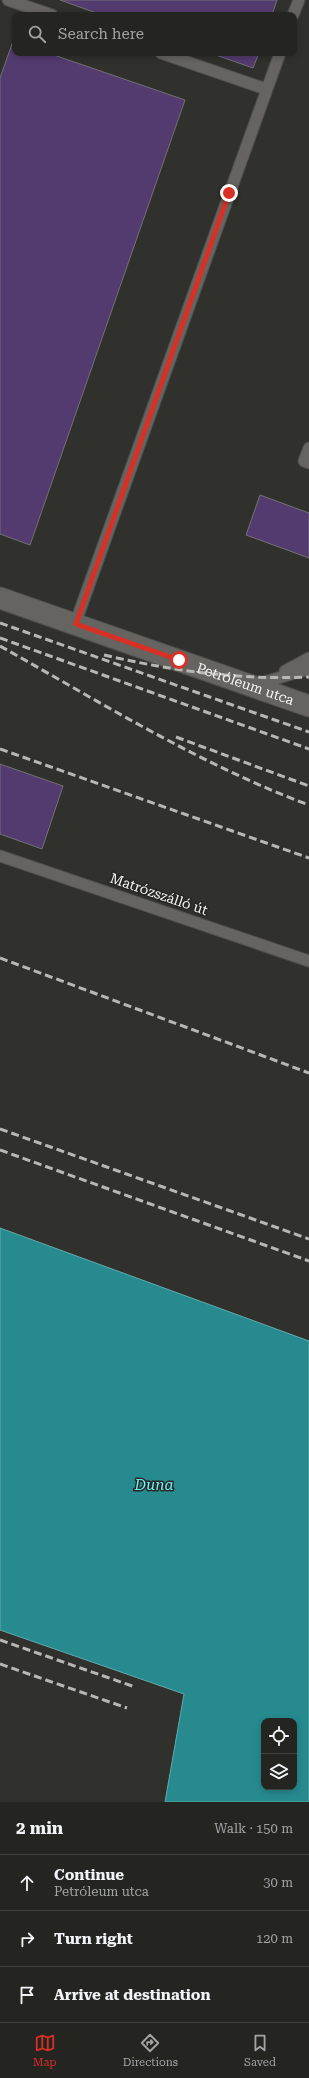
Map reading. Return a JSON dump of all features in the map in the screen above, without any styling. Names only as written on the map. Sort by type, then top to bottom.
[{"type":"street","name":"Petróleum utca","points":[[0,598],[309,706]]},
{"type":"lane","points":[[8,0],[43,12]]},
{"type":"lane","points":[[294,12],[299,0]]},
{"type":"lane","points":[[170,56],[266,89]]},
{"type":"lane","points":[[76,624],[279,56]]},
{"type":"lane","points":[[309,448],[304,461],[309,463]]},
{"type":"lane","points":[[272,678],[309,658]]},
{"type":"lane","points":[[251,685],[309,669]]},
{"type":"lane","name":"Matrózszálló út","points":[[0,856],[309,960]]},
{"type":"water","name":"Duna","points":[[0,1228],[309,1341],[309,1802],[165,1802],[184,1694],[0,1630]]},
{"type":"building","points":[[60,0],[277,0],[273,12],[94,12]]},
{"type":"building","points":[[12,44],[12,56],[57,56],[185,100],[30,545],[0,534],[0,78]]},
{"type":"building","points":[[219,56],[258,56],[253,68]]},
{"type":"building","points":[[260,495],[309,513],[309,558],[246,535]]},
{"type":"building","points":[[0,764],[63,786],[42,849],[0,834]]},
{"type":"railway","points":[[0,623],[309,732]]},
{"type":"railway","points":[[0,638],[309,749]]},
{"type":"railway","points":[[0,646],[190,752],[269,789],[309,805]]},
{"type":"railway","points":[[104,655],[155,666],[231,676],[283,678],[309,677]]},
{"type":"railway","points":[[176,737],[309,786]]},
{"type":"railway","points":[[0,749],[309,858]]},
{"type":"railway","points":[[0,958],[309,1073]]},
{"type":"railway","points":[[0,1129],[309,1239]]},
{"type":"railway","points":[[0,1150],[309,1261]]},
{"type":"railway","points":[[0,1640],[135,1687]]},
{"type":"railway","points":[[0,1664],[127,1708]]},
{"type":"route","points":[[179,660],[76,624],[229,193]]}]
